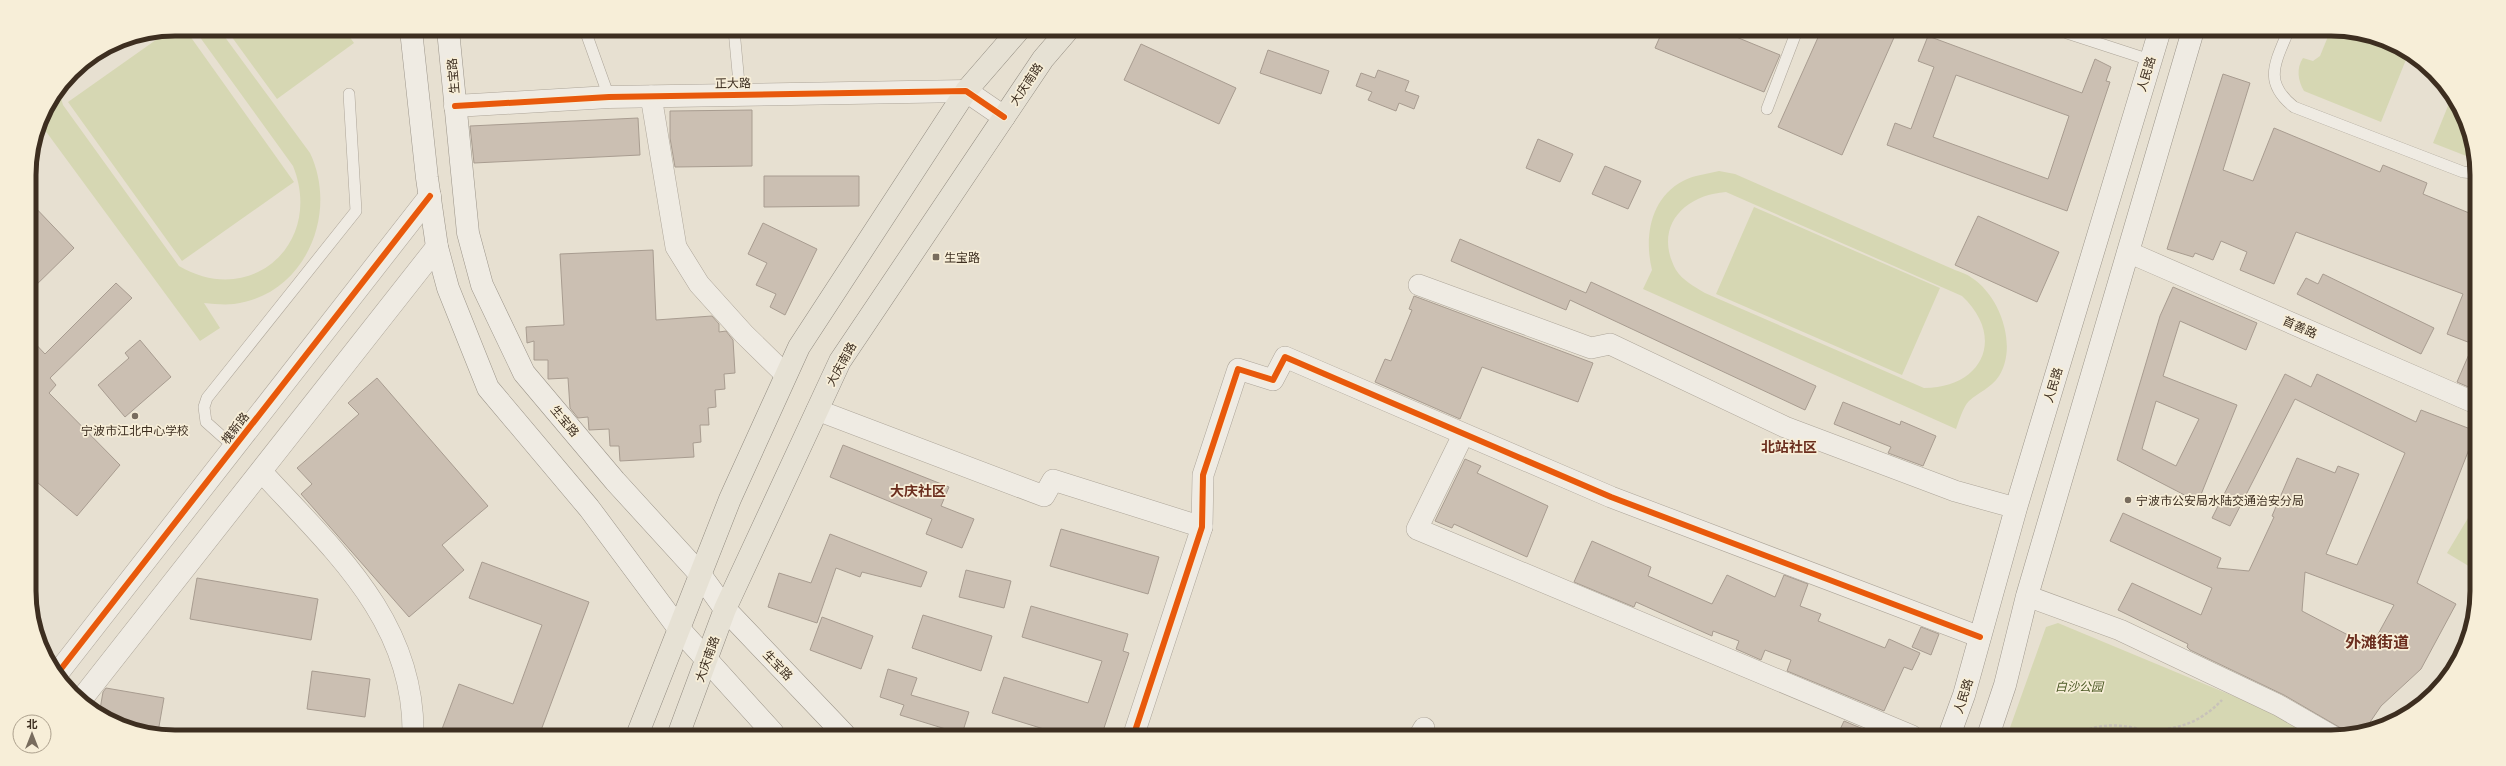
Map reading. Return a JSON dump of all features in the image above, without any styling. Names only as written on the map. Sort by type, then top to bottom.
[{"type":"main road","points":[[412,36],[437,247],[448,288],[488,388],[589,508],[679,629],[706,662],[770,730]]},
{"type":"main road","name":"生宝路","points":[[449,36],[468,233],[482,285],[524,373],[615,481],[699,573],[725,609],[840,730]]},
{"type":"main road","points":[[639,730],[679,629],[699,573],[730,499],[799,347],[966,90],[1014,36]]},
{"type":"main road","name":"大庆南路","points":[[680,730],[725,609],[840,361],[1043,59],[1063,36]]},
{"type":"main road","name":"人民路","points":[[1951,730],[1964,695],[2016,508],[2157,36]]},
{"type":"main road","points":[[1990,730],[2005,685],[2027,596],[2191,36]]},
{"type":"main road","points":[[966,90],[1004,117]]},
{"type":"main road","name":"正大路","points":[[455,106],[609,97],[966,90]]},
{"type":"main road","name":"槐新路","points":[[60,670],[430,196]]},
{"type":"main road","points":[[84,696],[437,247]]},
{"type":"street","points":[[651,96],[676,247],[699,284],[744,334],[786,375]]},
{"type":"street","name":"首善路","points":[[2128,252],[2470,401]]},
{"type":"street","points":[[1419,285],[1591,348],[1610,344],[1785,427],[1955,491],[2016,508]]},
{"type":"street","points":[[1135,730],[1202,528],[1203,475],[1238,369],[1273,380],[1285,357],[1463,435],[1611,497],[1980,636]]},
{"type":"street","points":[[817,410],[1044,496],[1053,480],[1202,528]]},
{"type":"street","points":[[1463,435],[1417,529],[1898,730]]},
{"type":"street","points":[[261,470],[343,562],[377,607],[391,632],[410,687],[413,730]]},
{"type":"street","points":[[2027,596],[2120,630],[2233,685],[2278,705],[2322,730]]},
{"type":"lane","points":[[587,36],[609,97]]},
{"type":"lane","points":[[735,36],[740,94]]},
{"type":"lane","points":[[1767,109],[1795,36]]},
{"type":"lane","points":[[2076,36],[2150,60]]},
{"type":"lane","points":[[2286,36],[2276,64],[2275,86],[2283,98],[2294,107],[2463,172],[2470,173]]},
{"type":"lane","points":[[234,447],[206,422],[204,406],[207,398],[356,211],[349,94]]},
{"type":"path","points":[[2170,730],[2193,722],[2221,701],[2233,685]]},
{"type":"path","points":[[2092,730],[2102,726],[2134,727],[2142,730]]},
{"type":"green space","points":[[190,36],[294,182],[182,261],[68,102],[160,37]]},
{"type":"green space","points":[[199,36],[224,36],[310,153],[318,177],[320,201],[317,225],[310,248],[297,268],[280,285],[259,297],[234,304],[204,303],[220,328],[200,341],[44,128],[60,96],[63,105],[179,266],[206,277],[232,279],[255,273],[275,261],[290,242],[299,220],[300,194],[293,166]]},
{"type":"green space","points":[[231,36],[349,36],[354,43],[277,99]]},
{"type":"green space","points":[[2328,36],[2331,36],[2349,37],[2367,41],[2384,47],[2406,59],[2381,122],[2304,91],[2300,83],[2299,66],[2303,58],[2313,61],[2320,56]]},
{"type":"green space","points":[[2449,103],[2456,113],[2463,130],[2469,157],[2433,143]]},
{"type":"green space","points":[[1719,171],[1735,174],[1966,274],[1982,286],[1998,309],[2003,322],[2007,351],[1999,376],[1989,387],[1969,401],[1961,414],[1956,429],[1643,289],[1652,270],[1649,245],[1652,220],[1663,198],[1672,188],[1687,179]],"holes":[[[1726,192],[1962,296],[1975,312],[1983,328],[1985,343],[1982,357],[1974,370],[1961,379],[1944,386],[1924,388],[1705,293],[1693,286],[1676,270],[1670,255],[1668,241],[1670,228],[1676,216],[1685,207],[1711,194]]]},
{"type":"green space","points":[[1754,207],[1940,288],[1902,375],[1716,294]]},
{"type":"green space","points":[[2468,518],[2470,519],[2470,567],[2447,553]]},
{"type":"green space","name":"白沙公园","points":[[2058,623],[2291,720],[2308,730],[2009,730],[2046,627]]},
{"type":"building","points":[[1660,36],[1734,36],[1780,55],[1764,92],[1655,48]]},
{"type":"building","points":[[1819,36],[1895,36],[1842,155],[1778,127]]},
{"type":"building","points":[[1928,36],[2082,93],[2095,59],[2111,67],[2106,81],[2110,82],[2067,211],[1887,145],[1895,123],[1911,129],[1934,67],[1918,61]],"holes":[[[1956,75],[2069,116],[2048,179],[1933,137]]]},
{"type":"building","points":[[1141,44],[1236,88],[1219,124],[1124,80]]},
{"type":"building","points":[[1268,50],[1329,71],[1321,94],[1260,73]]},
{"type":"building","points":[[1378,70],[1409,81],[1405,91],[1419,96],[1414,109],[1399,103],[1396,111],[1368,100],[1372,92],[1356,86],[1361,73],[1375,78]]},
{"type":"building","points":[[2223,74],[2250,83],[2223,170],[2253,181],[2274,128],[2380,172],[2383,165],[2427,183],[2423,194],[2470,213],[2470,343],[2447,334],[2463,294],[2296,232],[2274,284],[2240,270],[2247,252],[2221,241],[2213,260],[2195,253],[2193,257],[2167,249]]},
{"type":"building","points":[[752,110],[752,166],[675,167],[670,138],[670,111]]},
{"type":"building","points":[[638,118],[640,155],[474,163],[470,126]]},
{"type":"building","points":[[1538,139],[1573,154],[1560,182],[1526,168]]},
{"type":"building","points":[[1605,166],[1641,181],[1628,209],[1592,194]]},
{"type":"building","points":[[764,176],[859,176],[859,206],[764,207]]},
{"type":"building","points":[[36,208],[74,248],[36,285]]},
{"type":"building","points":[[1978,216],[2059,252],[2037,302],[1955,265]]},
{"type":"building","points":[[763,223],[817,249],[785,315],[770,307],[776,294],[756,285],[767,263],[748,254]]},
{"type":"building","points":[[1460,239],[1586,293],[1591,282],[1816,386],[1805,410],[1570,300],[1566,310],[1451,261]]},
{"type":"building","points":[[653,250],[656,320],[712,316],[719,324],[719,332],[726,331],[733,340],[735,373],[724,374],[725,389],[715,390],[716,407],[708,408],[709,425],[700,425],[701,442],[693,443],[694,457],[620,461],[619,446],[610,446],[609,429],[589,430],[588,417],[578,418],[570,408],[568,378],[548,379],[548,360],[534,360],[534,341],[527,343],[526,327],[564,325],[560,254]]},
{"type":"building","points":[[2323,274],[2434,328],[2421,354],[2297,294],[2306,278],[2318,284]]},
{"type":"building","points":[[116,283],[132,298],[50,378],[56,385],[49,393],[120,465],[77,516],[36,481],[36,344],[45,354]]},
{"type":"building","points":[[2173,287],[2257,323],[2246,350],[2180,321],[2163,376],[2237,405],[2198,502],[2117,460],[2160,316]],"holes":[[[2156,401],[2199,419],[2176,466],[2142,449]]]},
{"type":"building","points":[[1414,296],[1593,363],[1578,402],[1482,367],[1460,419],[1375,382],[1385,359],[1391,361],[1412,310],[1409,309]]},
{"type":"building","points":[[140,340],[171,377],[125,417],[98,385],[129,358],[125,353]]},
{"type":"building","points":[[2470,352],[2470,388],[2457,382]]},
{"type":"building","points":[[2285,374],[2311,387],[2317,374],[2416,422],[2421,410],[2470,429],[2470,447],[2417,583],[2456,604],[2421,669],[2381,706],[2368,725],[2343,729],[2284,695],[2190,650],[2187,647],[2188,644],[2118,610],[2132,583],[2201,615],[2212,588],[2110,541],[2123,513],[2221,558],[2217,568],[2249,571],[2274,517],[2272,516],[2297,458],[2335,473],[2338,466],[2359,474],[2326,554],[2357,565],[2405,453],[2295,399],[2230,526],[2212,518]],"holes":[[[2305,572],[2394,605],[2371,647],[2302,611]]]},
{"type":"building","points":[[377,378],[488,506],[442,545],[464,570],[409,617],[301,494],[312,484],[297,468],[359,414],[348,403]]},
{"type":"building","points":[[1843,402],[1900,425],[1901,421],[1936,436],[1923,466],[1888,453],[1891,447],[1834,424]]},
{"type":"building","points":[[843,445],[949,487],[941,506],[974,519],[962,548],[926,534],[932,519],[830,477]]},
{"type":"building","points":[[1465,459],[1481,466],[1477,473],[1548,506],[1527,557],[1454,524],[1452,528],[1435,521]]},
{"type":"building","points":[[1061,529],[1159,557],[1148,594],[1050,566]]},
{"type":"building","points":[[830,534],[927,572],[921,587],[862,572],[860,577],[836,568],[817,623],[768,607],[779,573],[811,583]]},
{"type":"building","points":[[1592,541],[1651,567],[1648,576],[1712,604],[1727,575],[1775,597],[1784,575],[1808,584],[1800,606],[1821,614],[1818,621],[1885,648],[1889,639],[1920,653],[1912,670],[1904,667],[1884,711],[1787,671],[1791,660],[1765,650],[1761,660],[1736,649],[1739,641],[1713,631],[1712,636],[1636,602],[1634,607],[1574,582]]},
{"type":"building","points":[[482,562],[589,602],[541,730],[442,729],[459,684],[513,704],[542,625],[469,598]]},
{"type":"building","points":[[966,570],[1011,581],[1004,608],[959,597]]},
{"type":"building","points":[[197,578],[318,599],[311,640],[190,619]]},
{"type":"building","points":[[1031,606],[1128,634],[1123,651],[1129,653],[1103,730],[1047,730],[992,713],[1004,677],[1088,703],[1102,661],[1022,637]]},
{"type":"building","points":[[923,615],[992,636],[981,671],[912,648]]},
{"type":"building","points":[[822,617],[873,636],[861,669],[810,650]]},
{"type":"building","points":[[1921,627],[1939,634],[1931,655],[1912,647]]},
{"type":"building","points":[[888,669],[917,678],[911,695],[969,712],[963,730],[949,730],[900,715],[904,705],[880,697]]},
{"type":"building","points":[[312,671],[370,679],[365,717],[307,709]]},
{"type":"building","points":[[106,688],[164,698],[159,729],[139,725],[122,719],[100,708],[103,692]]},
{"type":"building","points":[[1844,721],[1866,730],[1840,730]]},
{"type":"cycle path","points":[[455,106],[609,97],[966,91],[1004,117]]},
{"type":"cycle path","points":[[60,670],[430,196]]},
{"type":"cycle path","points":[[1135,730],[1202,527],[1203,475],[1238,369],[1273,380],[1285,357],[1611,497],[1980,637]]},
{"type":"place","name":"生宝路","points":[[936,257]]},
{"type":"place","name":"宁波市江北中心学校","points":[[135,416]]},
{"type":"place","name":"宁波市公安局水陆交通治安分局","points":[[2128,500]]},
{"type":"district","name":"北站社区","points":[[1789,447]]},
{"type":"district","name":"大庆社区","points":[[918,491]]},
{"type":"district","name":"外滩街道","points":[[2377,642]]}]
